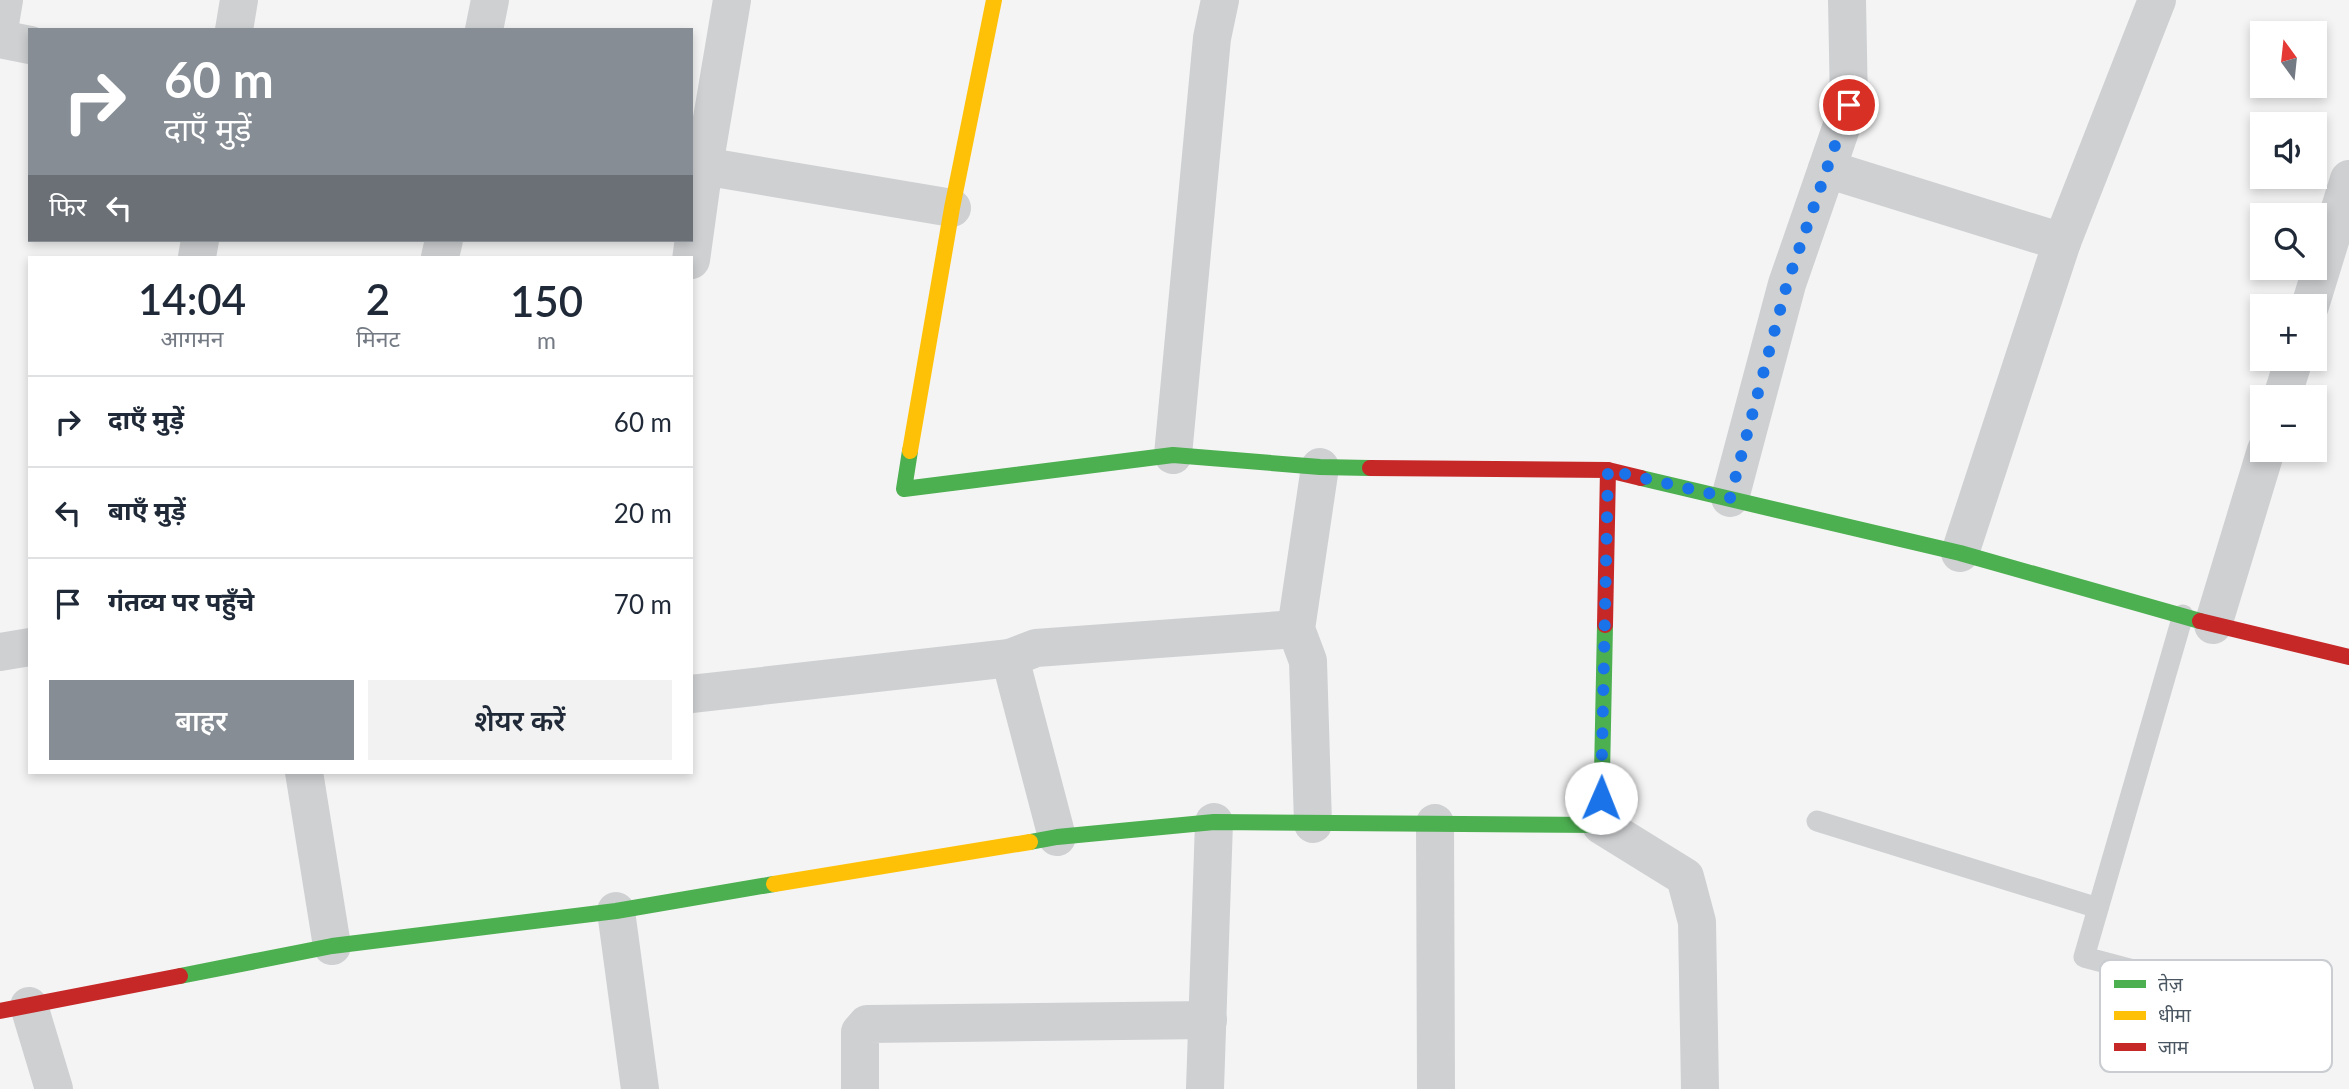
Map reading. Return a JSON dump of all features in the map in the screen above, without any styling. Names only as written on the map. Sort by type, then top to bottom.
[{"type":"street","points":[[0,24],[4,0]]},
{"type":"street","points":[[234,28],[239,0]]},
{"type":"street","points":[[484,28],[490,0]]},
{"type":"street","points":[[693,233],[698,165],[733,0]]},
{"type":"street","points":[[994,0],[952,208],[904,489],[1173,455],[1320,467],[1608,470],[1960,553],[2198,620],[2349,657]]},
{"type":"street","points":[[1173,455],[1212,38],[1220,0]]},
{"type":"street","points":[[1730,498],[1787,284],[1849,105],[1847,0]]},
{"type":"street","points":[[1960,553],[2062,242],[2157,0]]},
{"type":"street","points":[[0,39],[28,45]]},
{"type":"street","points":[[698,165],[952,208]]},
{"type":"street","points":[[1827,169],[2062,242]]},
{"type":"street","points":[[2314,294],[2349,179]]},
{"type":"street","points":[[2198,620],[2261,462]]},
{"type":"street","points":[[1313,824],[1308,661],[1296,629],[1320,467]]},
{"type":"street","points":[[1601,825],[1608,470]]},
{"type":"street","points":[[693,694],[1010,658],[1036,648],[1296,629]]},
{"type":"street","points":[[0,652],[28,647]]},
{"type":"street","points":[[1010,658],[1057,837]]},
{"type":"street","points":[[304,774],[332,946]]},
{"type":"street","points":[[54,1089],[14,1009],[332,946],[617,911],[1057,837],[1214,822],[1601,825],[1685,877],[1697,922],[1699,1089]]},
{"type":"street","points":[[1205,1089],[1214,822]]},
{"type":"street","points":[[1436,823],[1436,1089]]},
{"type":"street","points":[[617,911],[640,1089]]},
{"type":"street","points":[[860,1089],[860,1032],[867,1024],[1208,1020]]},
{"type":"lane","points":[[2100,961],[2084,957],[2098,908],[2198,620]]},
{"type":"lane","points":[[1817,821],[2098,908]]},
{"type":"traffic: fast","points":[[910,451],[904,489],[1173,455],[1320,467],[1370,468]]},
{"type":"traffic: fast","points":[[1641,478],[1960,553],[2200,621]]},
{"type":"traffic: fast","points":[[1030,842],[1214,822],[1601,825],[1605,625]]},
{"type":"traffic: fast","points":[[180,976],[332,946],[616,911],[774,884]]},
{"type":"traffic: slow","points":[[910,451],[952,208],[994,0]]},
{"type":"traffic: slow","points":[[774,884],[1030,842]]},
{"type":"traffic: jam","points":[[1370,468],[1608,470],[1641,478]]},
{"type":"traffic: jam","points":[[1605,625],[1608,470]]},
{"type":"traffic: jam","points":[[2200,621],[2349,657]]},
{"type":"traffic: jam","points":[[0,1011],[180,976]]},
{"type":"route","points":[[1601,798],[1608,470],[1730,498],[1787,284],[1849,105]]}]
